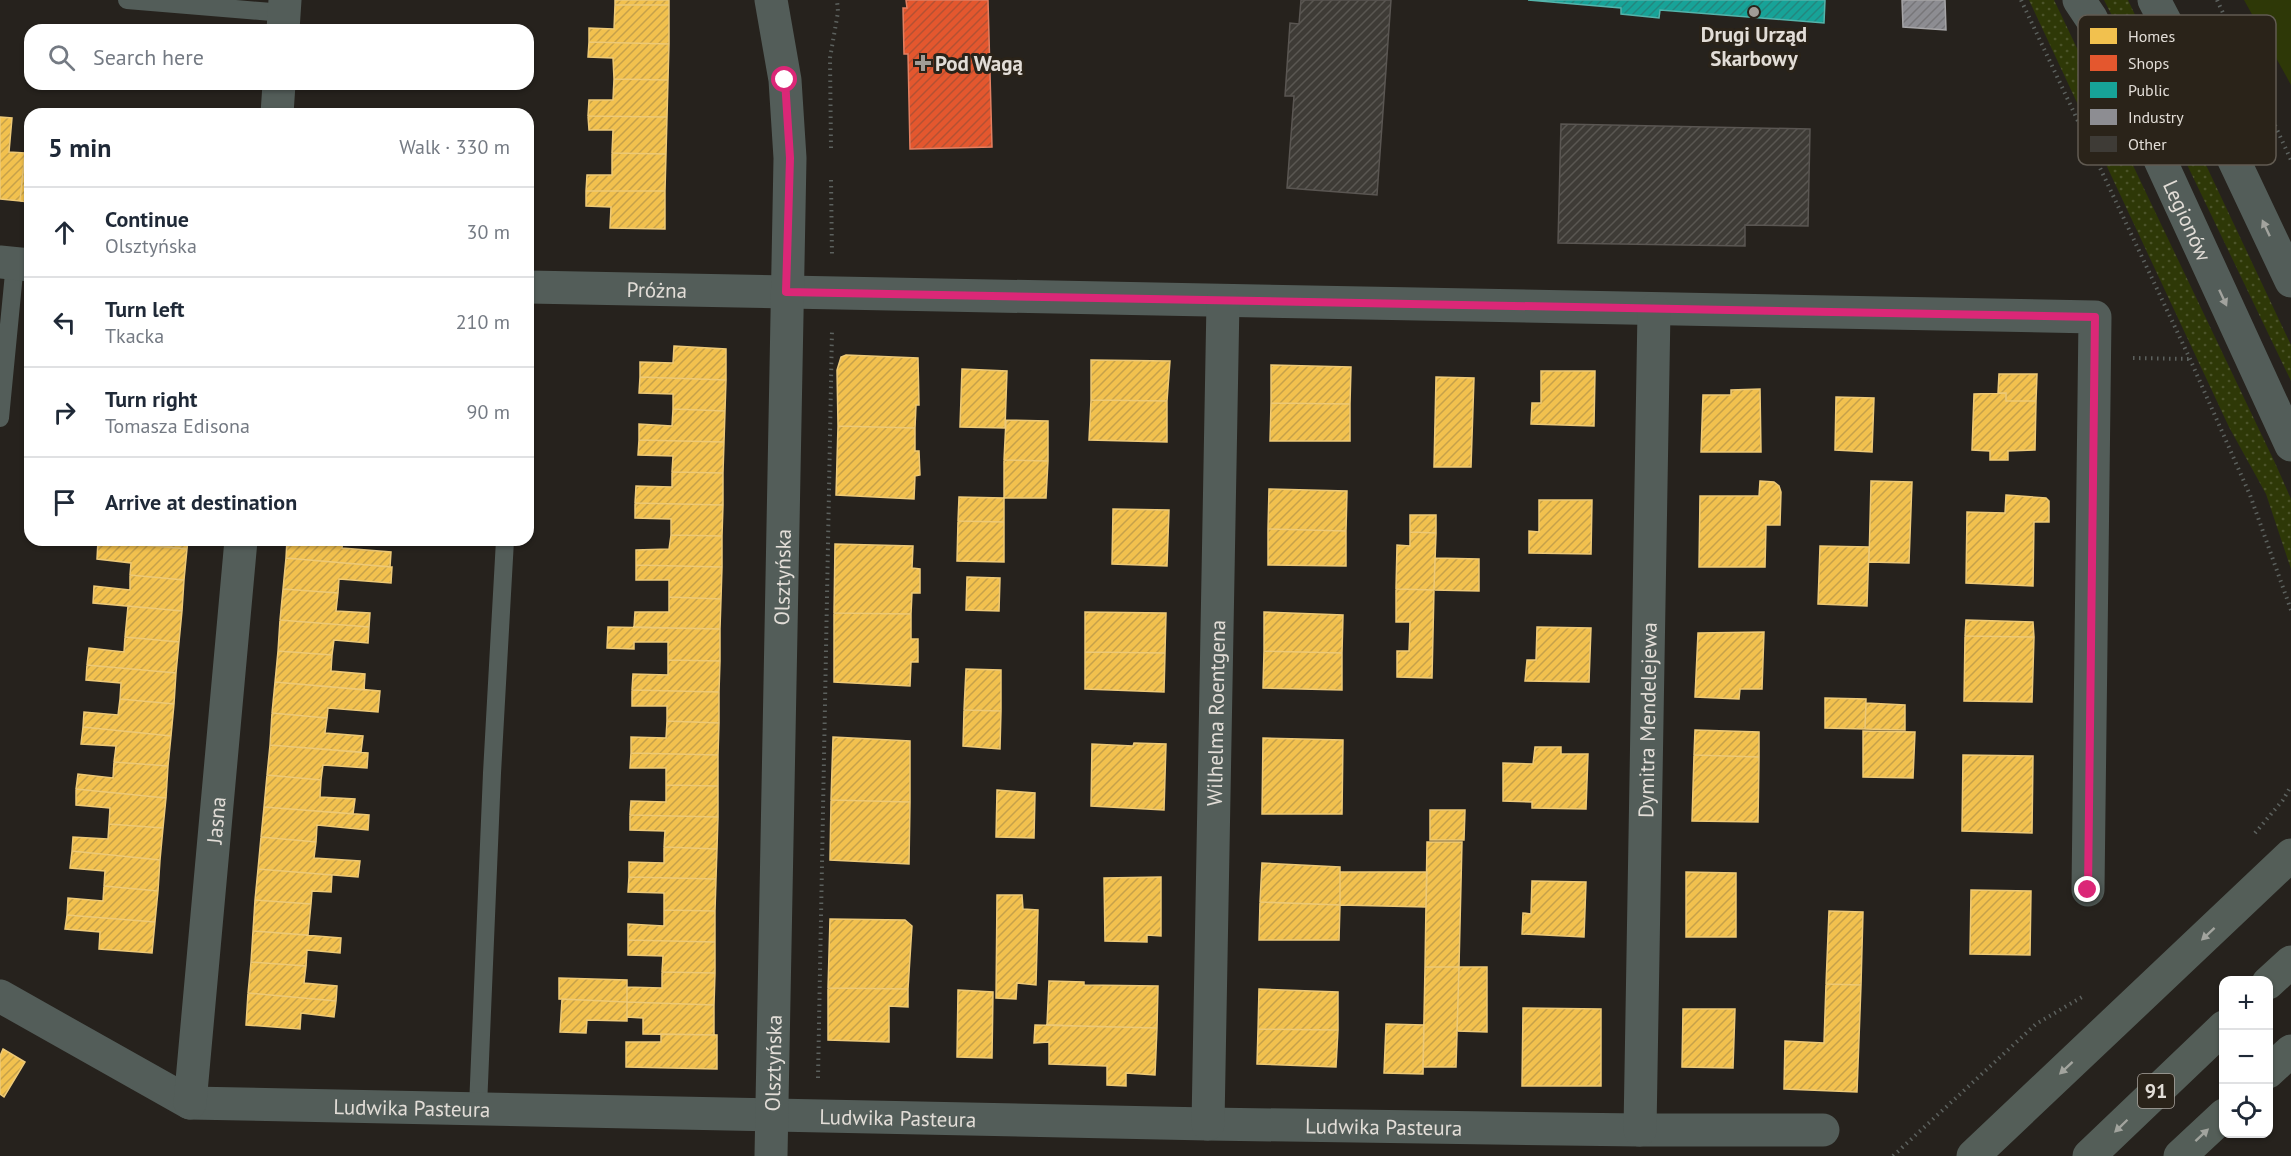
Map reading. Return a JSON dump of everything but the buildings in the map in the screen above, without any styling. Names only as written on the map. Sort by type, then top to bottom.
[{"type":"main road","points":[[1973,1156],[2291,855]]},
{"type":"main road","points":[[2273,978],[2291,962]]},
{"type":"main road","name":"91","points":[[2089,1156],[2220,1030]]},
{"type":"main road","points":[[2273,1067],[2291,1051]]},
{"type":"main road","points":[[2180,1156],[2219,1119]]},
{"type":"street","name":"Olsztyńska","points":[[771,0],[785,80],[790,158],[771,1156]]},
{"type":"street","name":"Legionów","points":[[2079,0],[2089,15]]},
{"type":"street","points":[[2154,0],[2162,15]]},
{"type":"street","points":[[277,108],[279,90]]},
{"type":"street","name":"Legionów","points":[[2162,165],[2291,445]]},
{"type":"street","points":[[2236,165],[2291,281]]},
{"type":"street","name":"Próżna","points":[[534,287],[2095,317],[2096,357]]},
{"type":"street","name":"Wilhelma Roentgena","points":[[1208,1124],[1223,302]]},
{"type":"street","name":"Dymitra Mendelejewa","points":[[1640,1130],[1654,310]]},
{"type":"street","points":[[2088,890],[2096,357]]},
{"type":"street","name":"Jasna","points":[[190,1103],[240,546]]},
{"type":"street","name":"Ludwika Pasteura","points":[[0,996],[190,1103],[771,1113],[1208,1124],[1823,1130]]},
{"type":"lane","points":[[127,0],[284,14]]},
{"type":"lane","points":[[0,418],[15,264]]},
{"type":"lane","points":[[478,1107],[492,773],[506,546]]},
{"type":"path","points":[[831,152],[830,58],[838,12],[837,0]]},
{"type":"path","points":[[2021,0],[2078,121]]},
{"type":"path","points":[[2217,0],[2224,15]]},
{"type":"path","points":[[2276,128],[2291,160]]},
{"type":"path","points":[[2099,165],[2190,359],[2250,495],[2291,610]]},
{"type":"path","points":[[817,1115],[832,293],[831,175]]},
{"type":"path","points":[[2096,357],[2190,359]]},
{"type":"path","points":[[2253,835],[2283,800],[2291,786]]},
{"type":"path","points":[[1893,1156],[2036,1024],[2090,990]]},
{"type":"green space","points":[[2029,0],[2054,0],[2078,50],[2078,105]]},
{"type":"green space","points":[[2104,0],[2128,0],[2135,15],[2112,15]]},
{"type":"green space","points":[[2244,0],[2291,0],[2291,85],[2276,58],[2276,15],[2252,15]]},
{"type":"green space","points":[[2106,165],[2133,165],[2276,465],[2291,499],[2291,569],[2266,494],[2229,427]]},
{"type":"green space","points":[[2187,165],[2206,165],[2291,345],[2291,381]]},
{"type":"place","name":"Drugi Urząd Skarbowy","points":[[1754,12]]},
{"type":"place","name":"Pod Wagą","points":[[923,63]]},
{"type":"route","points":[[785,80],[790,158],[786,292],[2095,317],[2088,890]]}]
